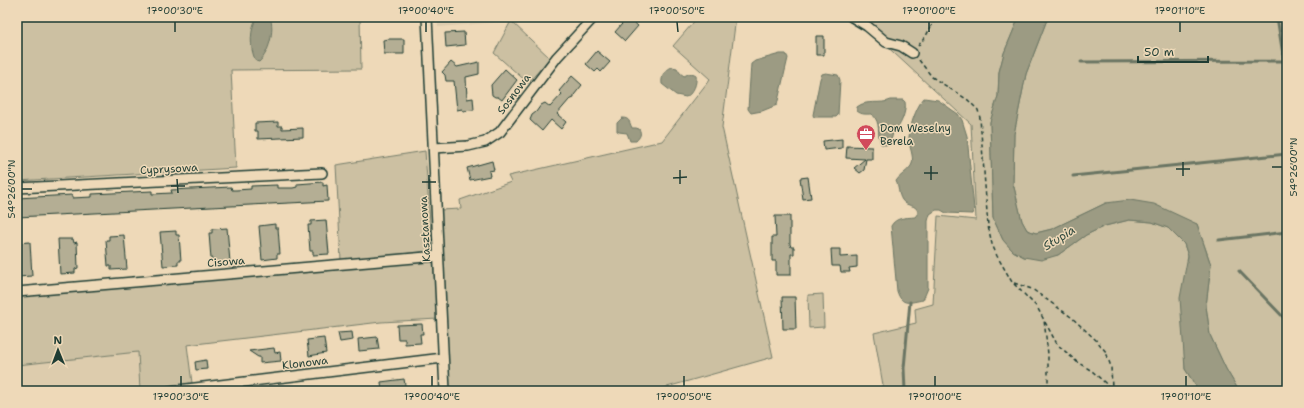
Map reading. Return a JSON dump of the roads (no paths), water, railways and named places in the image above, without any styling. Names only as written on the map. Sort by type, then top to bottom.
[{"type":"street","name":"Kasztanowa","points":[[427,17],[445,391]]},
{"type":"street","name":"Sosnowa","points":[[433,148],[468,146],[485,142],[500,132],[557,57],[594,17]]},
{"type":"street","points":[[852,17],[867,26],[886,42],[901,46],[912,53]]},
{"type":"street","name":"Cyprysowa","points":[[17,188],[322,173]]},
{"type":"street","name":"Cisowa","points":[[17,292],[438,256]]},
{"type":"street","name":"Klonowa","points":[[170,391],[443,358]]},
{"type":"water","points":[[257,17],[270,17],[272,28],[266,53],[259,62],[256,61],[251,45],[253,27]]},
{"type":"water","name":"Słupia","points":[[1019,17],[1048,17],[1026,74],[1014,134],[1013,183],[1022,221],[1027,230],[1036,233],[1052,229],[1106,203],[1130,200],[1154,204],[1197,224],[1211,265],[1206,306],[1210,335],[1226,369],[1239,391],[1199,391],[1185,369],[1180,298],[1188,256],[1184,244],[1168,228],[1152,222],[1129,220],[1105,226],[1086,235],[1058,255],[1041,260],[1024,257],[1013,251],[1003,240],[993,218],[990,122],[998,96],[999,72],[1004,53]]},
{"type":"water","points":[[780,54],[786,54],[788,58],[777,105],[762,111],[751,113],[748,109],[751,64],[755,61]]},
{"type":"water","points":[[672,67],[677,68],[684,76],[692,73],[696,75],[694,88],[686,97],[676,95],[662,84],[664,74]]},
{"type":"water","points":[[826,73],[838,75],[840,80],[838,115],[836,117],[814,117],[813,115],[820,79],[822,74]]},
{"type":"water","points":[[924,98],[938,100],[958,114],[962,120],[967,136],[974,209],[972,214],[946,213],[941,210],[936,210],[930,214],[928,221],[928,288],[923,300],[907,302],[901,299],[897,291],[891,226],[898,219],[915,217],[918,213],[916,208],[906,204],[902,200],[896,181],[911,166],[912,157],[909,137],[911,125],[915,113]]},
{"type":"water","points":[[903,100],[905,102],[905,110],[896,131],[893,133],[890,144],[885,145],[881,144],[878,125],[875,118],[872,114],[864,114],[857,111],[857,107],[865,103]]},
{"type":"water","points":[[622,118],[625,118],[630,122],[632,128],[639,129],[640,135],[636,141],[630,141],[627,133],[617,131],[617,123]]},
{"type":"waterway","points":[[1277,17],[1284,61]]},
{"type":"waterway","points":[[1081,62],[1287,61]]},
{"type":"waterway","points":[[1073,176],[1287,154]]},
{"type":"waterway","points":[[1219,240],[1287,232]]},
{"type":"waterway","points":[[1239,271],[1287,321]]},
{"type":"waterway","points":[[905,391],[904,368],[910,302]]},
{"type":"place","name":"Dom Weselny Berela","points":[[866,151]]}]
